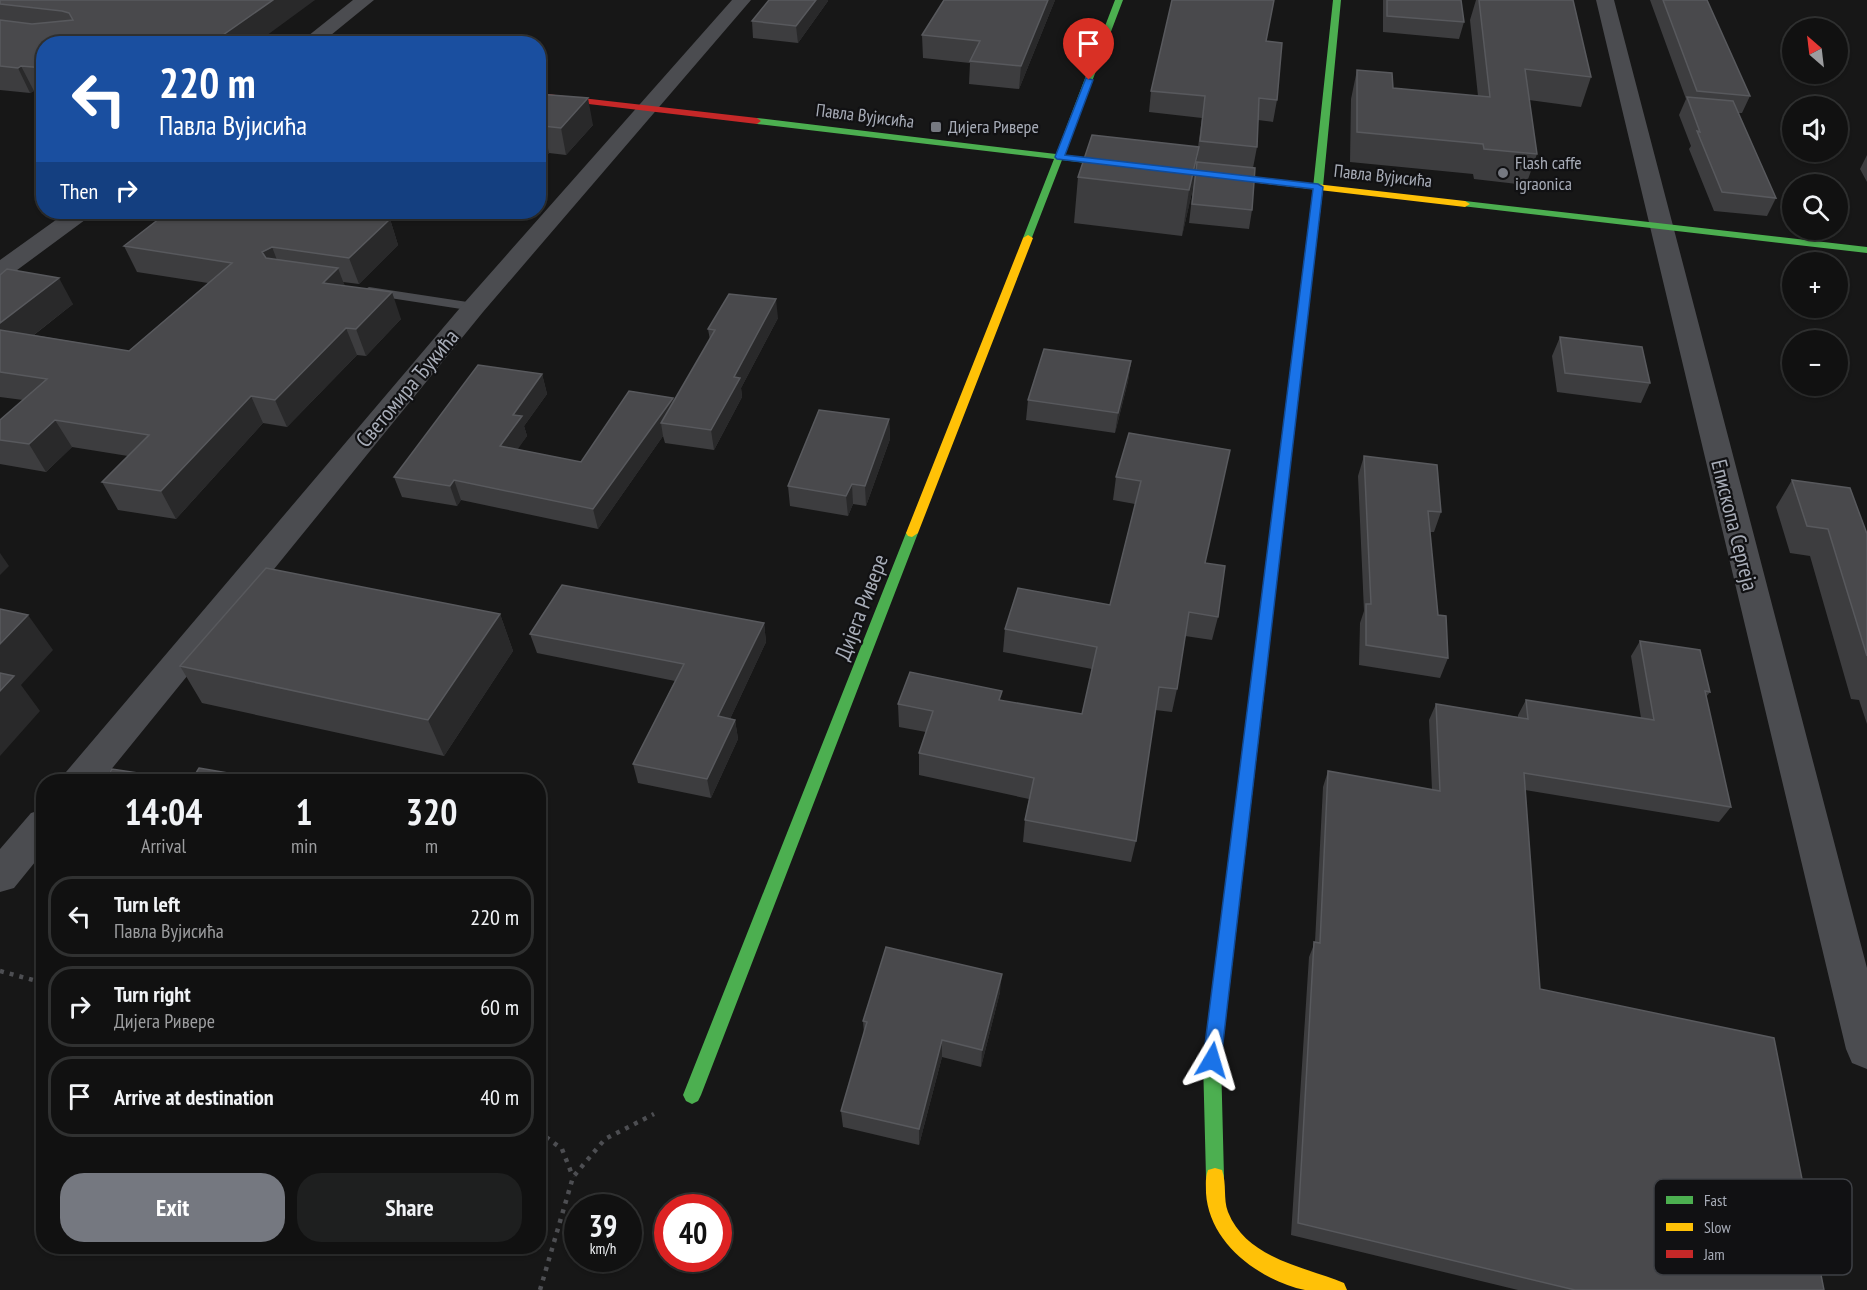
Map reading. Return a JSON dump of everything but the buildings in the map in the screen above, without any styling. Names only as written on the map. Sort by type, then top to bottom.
[{"type":"street","points":[[318,36],[365,0]]},
{"type":"street","name":"Светомира Ђукића","points":[[86,774],[474,307],[742,0]]},
{"type":"street","name":"Дијега Ривере","points":[[692,1095],[1060,157],[1119,0]]},
{"type":"street","points":[[1337,0],[1318,187],[1212,1060],[1216,1186],[1220,1216],[1236,1240],[1260,1259],[1295,1278],[1337,1290]]},
{"type":"street","name":"Епископа Сергеја","points":[[1605,0],[1867,1049]]},
{"type":"street","name":"Павла Вујисића","points":[[546,97],[1142,167]]},
{"type":"street","name":"Павла Вујисића","points":[[1201,173],[1867,250]]},
{"type":"street","points":[[0,272],[72,219]]},
{"type":"street","points":[[0,876],[36,833]]},
{"type":"lane","points":[[350,289],[474,307]]},
{"type":"path","points":[[0,971],[36,981]]},
{"type":"path","points":[[540,1290],[573,1177],[605,1139],[692,1095]]},
{"type":"path","points":[[546,1137],[562,1149],[573,1177]]},
{"type":"traffic: fast","points":[[1028,238],[1119,0]]},
{"type":"traffic: fast","points":[[1277,522],[1317,197],[1337,0]]},
{"type":"traffic: fast","points":[[757,121],[1127,165]]},
{"type":"traffic: fast","points":[[1465,204],[1867,250]]},
{"type":"traffic: fast","points":[[692,1095],[912,533]]},
{"type":"traffic: fast","points":[[1215,1177],[1212,1060],[1256,702]]},
{"type":"traffic: slow","points":[[1211,175],[1465,204]]},
{"type":"traffic: slow","points":[[912,533],[1028,238]]},
{"type":"traffic: slow","points":[[1256,702],[1277,522]]},
{"type":"traffic: slow","points":[[1215,1177],[1219,1213],[1230,1233],[1241,1246],[1270,1266],[1337,1290]]},
{"type":"traffic: jam","points":[[546,96],[757,121]]},
{"type":"place","name":"Дијега Ривере","points":[[936,127]]},
{"type":"place","name":"Flash caffe igraonica","points":[[1503,173]]},
{"type":"route","points":[[1089,80],[1060,157],[1318,187],[1212,1060]]}]
